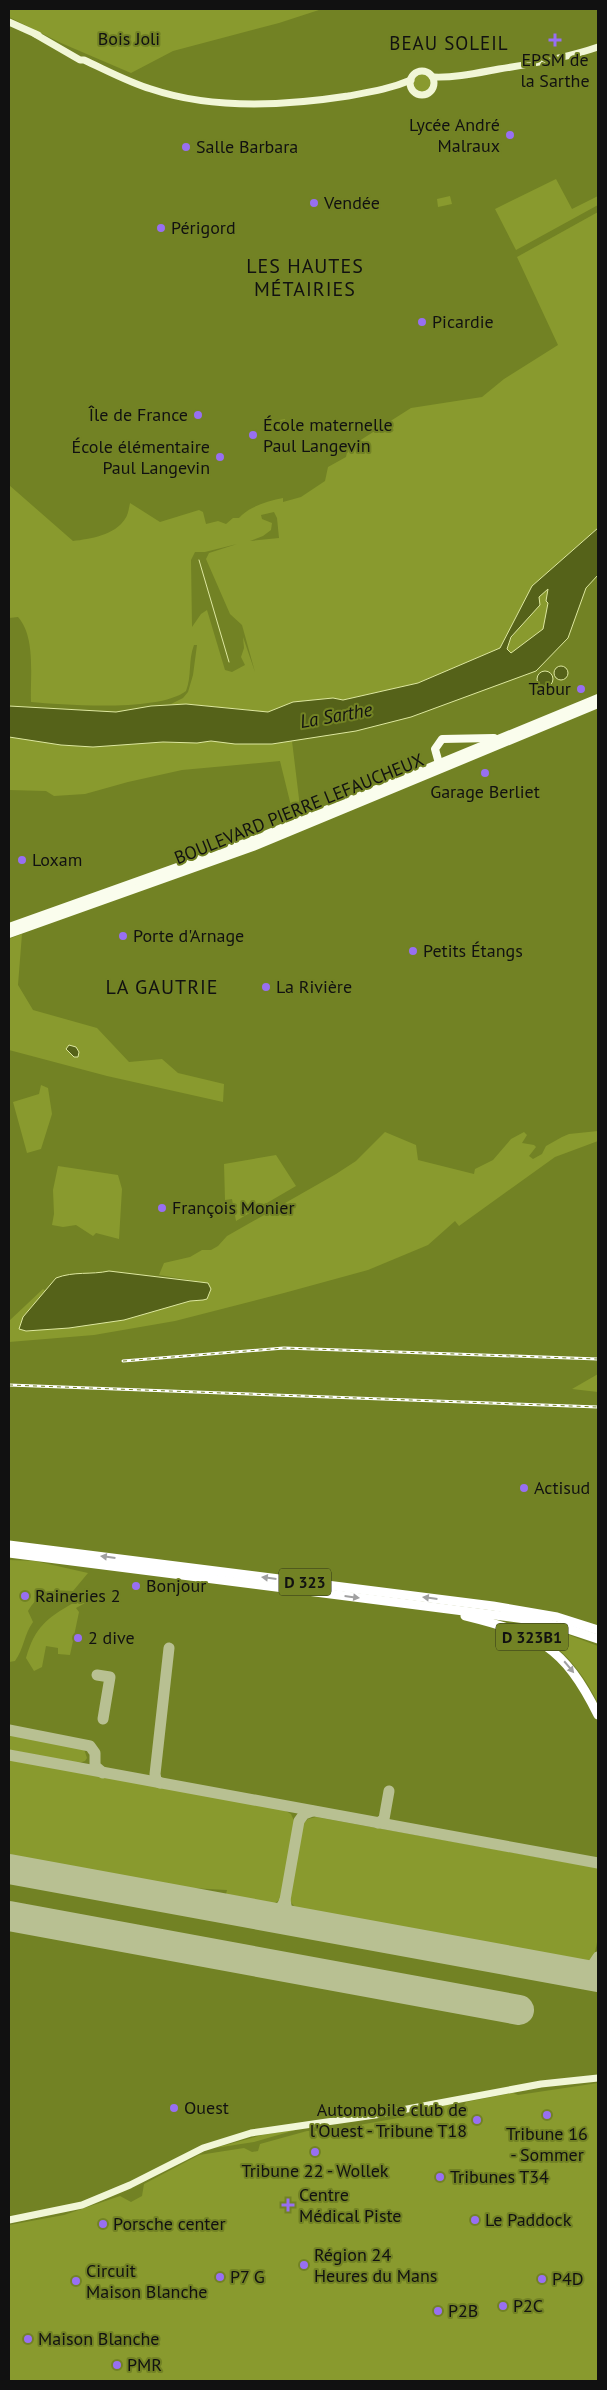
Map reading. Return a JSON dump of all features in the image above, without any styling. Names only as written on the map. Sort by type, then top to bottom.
[{"type":"highway","name":"D 323","points":[[9,1545],[493,1606],[557,1617],[598,1630]]},
{"type":"highway","name":"D 323","points":[[9,1554],[533,1620],[598,1639]]},
{"type":"highway","points":[[38,1557],[94,1569]]},
{"type":"highway","points":[[151,1581],[156,1577],[167,1577],[242,1587],[298,1590]]},
{"type":"highway","points":[[493,1606],[535,1609],[598,1624]]},
{"type":"highway","name":"D 323B1","points":[[431,1607],[511,1627],[541,1642],[553,1650],[573,1672],[598,1715]]},
{"type":"main road","name":"BOULEVARD PIERRE LEFAUCHEUX","points":[[9,934],[253,847],[506,736],[598,698]]},
{"type":"main road","name":"BOULEVARD PIERRE LEFAUCHEUX","points":[[9,927],[250,841],[598,704]]},
{"type":"main road","points":[[439,766],[436,749],[442,739],[488,739],[506,736]]},
{"type":"street","points":[[9,23],[23,28],[82,58],[160,91],[178,96],[213,101],[272,104],[302,103],[394,87],[410,80],[414,74],[420,71],[427,72],[434,81]]},
{"type":"street","points":[[434,81],[572,55],[598,47]]},
{"type":"street","points":[[410,80],[412,89]]},
{"type":"street","points":[[394,87],[412,89],[424,95],[431,91],[434,81]]},
{"type":"street","points":[[9,2220],[82,2205],[122,2189],[203,2148],[251,2133],[375,2115],[541,2084],[598,2078]]},
{"type":"green space","name":"Bois Joli","points":[[9,9],[322,9],[279,23],[173,51],[131,73],[61,43],[9,17]]},
{"type":"green space","points":[[422,73],[429,76],[432,83],[429,90],[422,93],[415,90],[412,83],[415,76]]},
{"type":"green space","points":[[556,179],[572,209],[598,196],[598,205],[516,250],[495,209]]},
{"type":"green space","points":[[450,196],[452,204],[438,207],[437,199]]},
{"type":"green space","points":[[598,212],[598,528],[532,586],[500,648],[418,683],[343,700],[333,698],[293,702],[268,712],[186,704],[169,705],[183,698],[188,692],[193,675],[197,645],[194,645],[186,691],[173,698],[155,702],[112,706],[31,702],[30,646],[24,625],[18,617],[9,618],[9,485],[73,541],[94,537],[115,529],[126,517],[130,503],[160,522],[199,510],[203,512],[206,524],[218,521],[226,524],[233,518],[239,518],[248,510],[265,502],[283,498],[283,502],[301,497],[325,481],[328,467],[346,457],[348,448],[411,408],[482,397],[504,379],[558,345],[517,257]],"holes":[[[274,512],[277,518],[279,538],[250,541],[263,536],[271,530],[272,523],[262,519],[261,515]],[[237,544],[209,553],[206,559],[230,614],[242,625],[255,672],[243,637],[244,648],[241,657],[245,665],[232,672],[225,670],[207,610],[201,614],[192,627],[191,560],[195,552],[205,552]]]},
{"type":"green space","points":[[285,419],[286,427],[271,430],[269,422]]},
{"type":"green space","points":[[548,589],[546,601],[548,603],[543,629],[511,654],[507,649],[515,631],[538,607],[539,597]]},
{"type":"green space","points":[[9,737],[61,745],[93,747],[163,742],[197,743],[211,741],[272,744],[292,741],[301,815],[294,818],[280,761],[182,770],[85,794],[54,796],[46,791],[9,790]]},
{"type":"green space","points":[[22,934],[18,985],[33,1010],[97,1028],[129,1062],[162,1059],[178,1073],[224,1084],[223,1102],[107,1076],[9,1050],[9,939]]},
{"type":"green space","points":[[41,1085],[48,1088],[52,1114],[41,1149],[27,1153],[13,1102],[39,1094]]},
{"type":"green space","points":[[598,1131],[598,1141],[555,1157],[459,1226],[455,1221],[428,1245],[368,1270],[175,1321],[94,1335],[9,1342],[9,1321],[43,1289],[46,1291],[23,1317],[26,1331],[124,1320],[208,1295],[208,1283],[159,1275],[164,1263],[190,1257],[202,1250],[211,1250],[218,1246],[227,1236],[356,1161],[385,1132],[416,1145],[418,1160],[474,1174],[475,1169],[493,1160],[511,1139],[524,1132],[527,1135],[522,1143],[536,1147],[529,1156],[533,1159],[542,1154],[546,1146],[562,1137],[569,1134]]},
{"type":"green space","points":[[276,1155],[296,1186],[236,1221],[232,1199],[225,1200],[224,1164]]},
{"type":"green space","points":[[58,1166],[118,1175],[122,1189],[119,1239],[96,1233],[93,1236],[76,1225],[63,1227],[52,1225],[54,1214],[53,1190]]},
{"type":"green space","points":[[598,1374],[598,1392],[572,1389]]},
{"type":"green space","name":"Raineries 2","points":[[9,1560],[35,1561],[88,1573],[73,1591],[52,1591],[42,1595],[32,1604],[28,1611],[33,1622],[15,1661],[9,1662]]},
{"type":"green space","points":[[73,1603],[85,1603],[76,1608],[79,1612],[70,1655],[58,1654],[58,1648],[46,1646],[42,1667],[34,1671],[26,1658],[33,1639],[49,1619]]},
{"type":"green space","points":[[531,1627],[569,1635],[598,1646],[598,1703],[583,1677],[571,1662],[547,1639],[536,1633]]},
{"type":"green space","points":[[9,1735],[84,1749],[87,1758],[79,1763],[9,1750]]},
{"type":"green space","points":[[9,1760],[284,1810],[291,1814],[295,1823],[281,1898],[269,1905],[254,1905],[225,1898],[227,1890],[191,1888],[186,1891],[9,1859]]},
{"type":"green space","points":[[316,1817],[598,1868],[598,1937],[594,1958],[584,1963],[299,1912],[289,1900],[302,1825],[308,1819]]},
{"type":"green space","name":"Région 24 Heures du Mans","points":[[598,2083],[598,2381],[9,2381],[9,2225],[64,2215],[120,2196],[131,2202],[142,2196],[144,2184],[199,2155],[244,2148],[252,2152],[258,2151],[260,2144],[307,2131],[317,2131],[323,2139],[330,2137],[331,2130],[426,2113],[441,2105],[451,2105],[458,2109],[463,2107],[466,2102],[513,2093],[518,2095]]},
{"type":"green space","points":[[299,2129],[254,2142],[215,2148],[262,2135]]},
{"type":"water","name":"La Sarthe","points":[[598,528],[598,575],[586,588],[568,638],[536,671],[411,717],[356,731],[272,744],[235,744],[211,741],[93,747],[61,745],[9,737],[9,706],[116,712],[151,706],[186,704],[268,712],[293,702],[333,698],[343,700],[418,683],[500,648],[532,586]],"holes":[[[548,589],[546,601],[548,603],[543,629],[511,653],[507,649],[511,637],[540,605],[539,597]]]},
{"type":"water","points":[[558,666],[564,666],[568,673],[564,680],[558,680],[554,676],[554,670]]},
{"type":"water","points":[[545,671],[553,679],[545,687],[537,679]]},
{"type":"water","points":[[69,1045],[76,1047],[79,1052],[78,1057],[74,1057],[66,1049]]},
{"type":"water","points":[[109,1271],[208,1283],[211,1289],[207,1299],[190,1301],[124,1320],[69,1328],[26,1331],[19,1329],[23,1317],[56,1278]]},
{"type":"waterway","points":[[199,560],[229,662]]},
{"type":"taxiway","points":[[160,1783],[156,1780],[155,1774],[169,1648]]},
{"type":"taxiway","points":[[97,1675],[110,1677],[103,1719]]},
{"type":"taxiway","points":[[9,1730],[90,1746],[95,1753],[95,1766],[103,1773]]},
{"type":"taxiway","points":[[9,1755],[598,1863]]},
{"type":"taxiway","points":[[378,1823],[384,1819],[389,1791]]},
{"type":"taxiway","points":[[298,1921],[287,1911],[285,1900],[299,1821],[304,1814],[312,1811]]},
{"type":"taxiway","points":[[262,1915],[276,1912],[285,1900]]},
{"type":"taxiway","points":[[574,1972],[590,1969],[598,1957]]},
{"type":"runway","points":[[9,1869],[598,1977]]},
{"type":"runway","points":[[9,1916],[519,2010]]},
{"type":"railway","points":[[123,1361],[284,1348],[598,1359]]},
{"type":"railway","points":[[9,1385],[598,1407]]},
{"type":"place","name":"EPSM de la Sarthe","points":[[555,40]]},
{"type":"place","name":"Lycée André Malraux","points":[[510,135]]},
{"type":"place","name":"Salle Barbara","points":[[186,147]]},
{"type":"place","name":"Vendée","points":[[314,203]]},
{"type":"place","name":"Périgord","points":[[161,228]]},
{"type":"place","name":"Picardie","points":[[422,322]]},
{"type":"place","name":"Île de France","points":[[198,415]]},
{"type":"place","name":"École maternelle Paul Langevin","points":[[253,435]]},
{"type":"place","name":"École élémentaire Paul Langevin","points":[[220,457]]},
{"type":"place","name":"Tabur","points":[[581,689]]},
{"type":"place","name":"Garage Berliet","points":[[485,773]]},
{"type":"place","name":"Loxam","points":[[22,860]]},
{"type":"place","name":"Porte d'Arnage","points":[[123,936]]},
{"type":"place","name":"Petits Étangs","points":[[413,951]]},
{"type":"place","name":"La Rivière","points":[[266,987]]},
{"type":"place","name":"François Monier","points":[[162,1208]]},
{"type":"place","name":"Actisud","points":[[524,1488]]},
{"type":"place","name":"Bonjour","points":[[136,1586]]},
{"type":"place","name":"Raineries 2","points":[[25,1596]]},
{"type":"place","name":"2 dive","points":[[78,1638]]},
{"type":"place","name":"Ouest","points":[[174,2108]]},
{"type":"place","name":"Tribune 16 - Sommer","points":[[547,2115]]},
{"type":"place","name":"Automobile club de l'Ouest - Tribune T18","points":[[477,2120]]},
{"type":"place","name":"Tribune 22 - Wollek","points":[[315,2152]]},
{"type":"place","name":"Tribunes T34","points":[[440,2177]]},
{"type":"place","name":"Centre Médical Piste","points":[[288,2205]]},
{"type":"place","name":"Le Paddock","points":[[475,2220]]},
{"type":"place","name":"Porsche center","points":[[103,2224]]},
{"type":"place","name":"Région 24 Heures du Mans","points":[[304,2265]]},
{"type":"place","name":"P7 G","points":[[220,2277]]},
{"type":"place","name":"P4D","points":[[542,2279]]},
{"type":"place","name":"Circuit Maison Blanche","points":[[76,2281]]},
{"type":"place","name":"P2C","points":[[503,2306]]},
{"type":"place","name":"P2B","points":[[438,2311]]},
{"type":"place","name":"Maison Blanche","points":[[28,2339]]},
{"type":"place","name":"PMR","points":[[117,2365]]},
{"type":"district","name":"BEAU SOLEIL","points":[[449,43]]},
{"type":"district","name":"LES HAUTES MÉTAIRIES","points":[[305,278]]},
{"type":"district","name":"LA GAUTRIE","points":[[162,987]]}]
